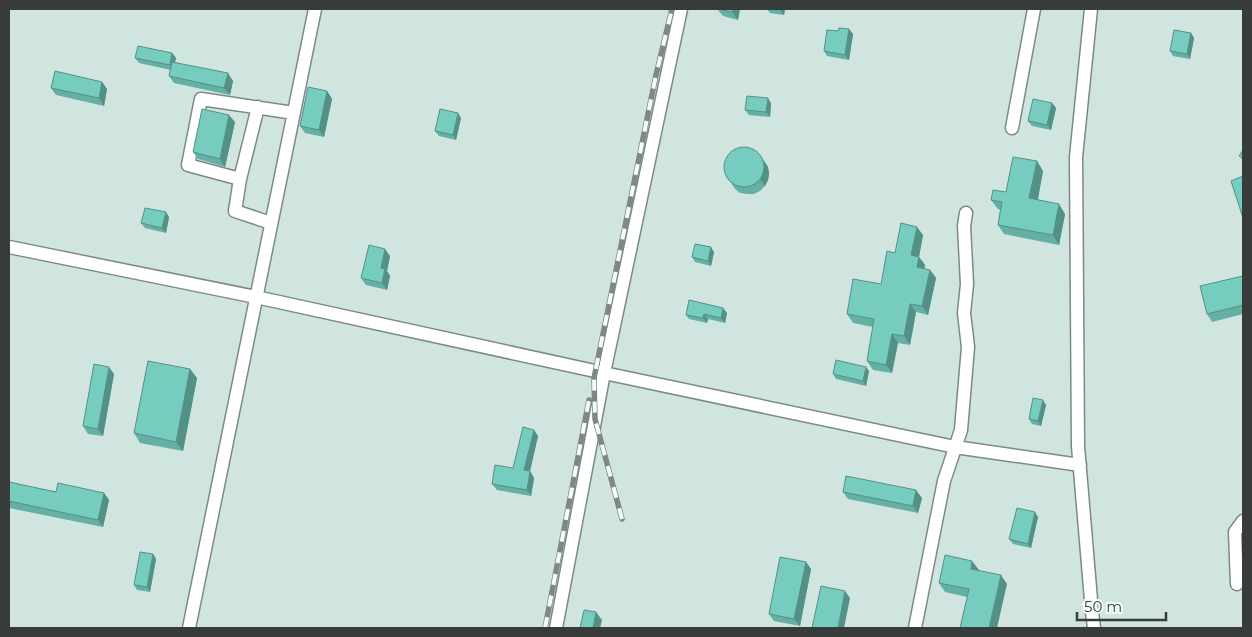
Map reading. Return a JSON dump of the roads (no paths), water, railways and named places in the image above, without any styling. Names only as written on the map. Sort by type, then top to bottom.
[{"type":"lane","points":[[189,628],[315,9]]},
{"type":"lane","points":[[556,628],[604,373],[681,9]]},
{"type":"lane","points":[[1012,128],[1034,9]]},
{"type":"lane","points":[[1091,9],[1076,156],[1078,436],[1094,628]]},
{"type":"lane","points":[[240,179],[188,165],[201,99],[294,113]]},
{"type":"lane","points":[[258,107],[240,179],[235,211],[271,223]]},
{"type":"lane","points":[[915,628],[944,481],[961,430],[968,347],[964,313],[967,284],[964,226],[966,213]]},
{"type":"lane","points":[[9,247],[256,297],[956,447],[1080,465]]},
{"type":"lane","points":[[1237,584],[1234,532],[1243,521]]},
{"type":"railway","points":[[622,519],[595,419],[594,378],[656,75],[672,9]]},
{"type":"railway","points":[[545,628],[589,400]]}]
